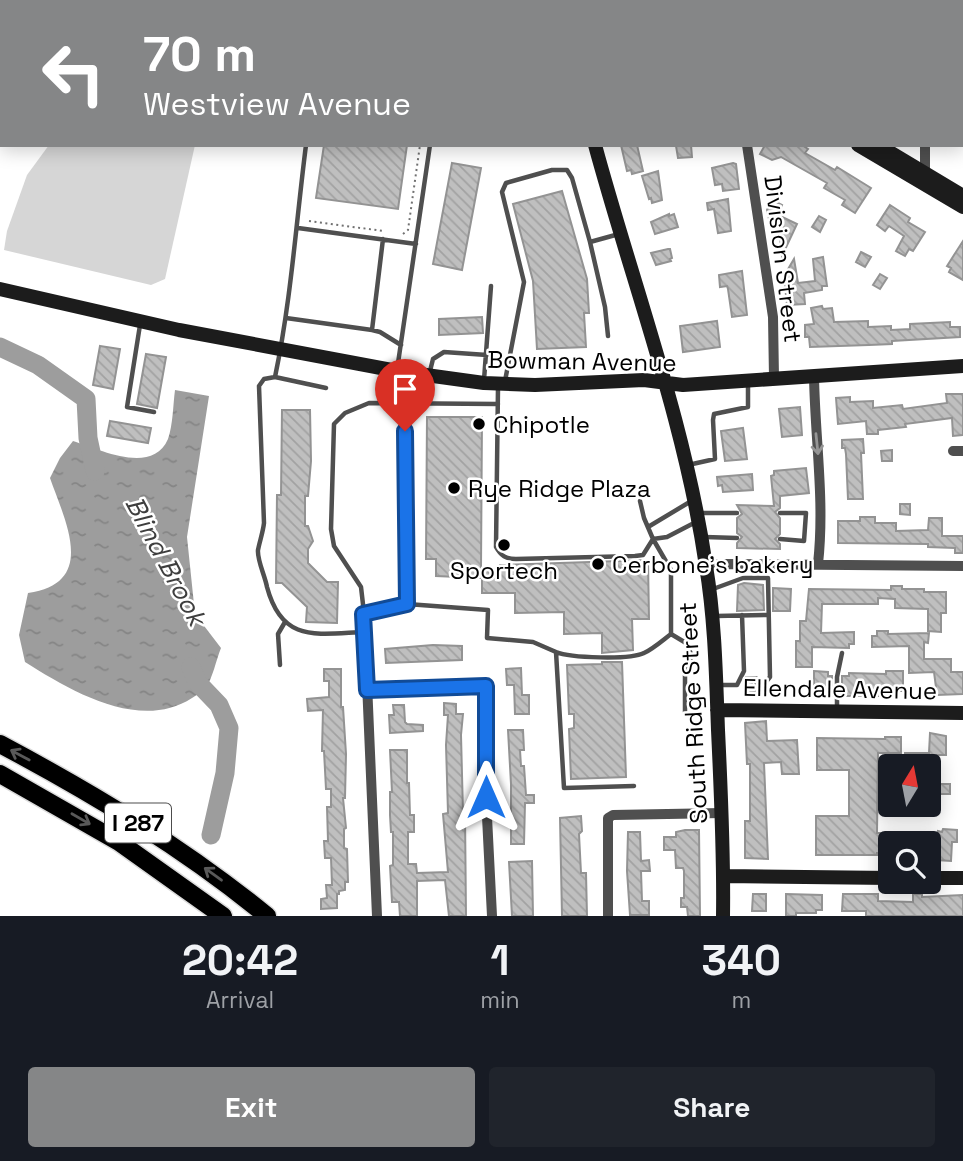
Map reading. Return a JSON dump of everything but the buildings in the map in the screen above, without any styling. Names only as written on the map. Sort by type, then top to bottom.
[{"type":"highway","name":"I 287","points":[[0,744],[73,783],[155,833],[218,877],[267,916]]},
{"type":"highway","name":"I 287","points":[[0,774],[119,842],[223,916]]},
{"type":"street","name":"South Ridge Street","points":[[596,147],[687,465],[706,566],[716,685],[724,876],[723,916]]},
{"type":"street","name":"Division Street","points":[[747,147],[773,317],[774,378]]},
{"type":"street","points":[[924,179],[925,147]]},
{"type":"street","points":[[874,149],[924,179],[963,207]]},
{"type":"street","points":[[924,179],[963,196]]},
{"type":"street","name":"Bowman Avenue","points":[[0,289],[281,349],[395,370],[495,384],[644,380],[683,385],[963,366]]},
{"type":"street","points":[[814,376],[822,510],[818,564]]},
{"type":"street","points":[[706,566],[963,566]]},
{"type":"street","points":[[363,614],[377,916]]},
{"type":"street","points":[[367,690],[486,686],[486,797],[492,916]]},
{"type":"street","name":"Ellendale Avenue","points":[[717,710],[963,713]]},
{"type":"street","points":[[608,916],[608,818],[722,813]]},
{"type":"street","points":[[724,876],[878,878]]},
{"type":"street","points":[[941,878],[963,878]]},
{"type":"lane","points":[[275,377],[286,318],[306,147]]},
{"type":"lane","points":[[407,604],[405,410],[391,391],[401,345],[430,147]]},
{"type":"lane","points":[[495,384],[524,282],[502,192],[506,183],[552,170],[567,170],[572,178],[590,242],[605,307],[608,336]]},
{"type":"lane","points":[[298,228],[416,244]]},
{"type":"lane","points":[[590,242],[619,234]]},
{"type":"lane","points":[[372,330],[383,239]]},
{"type":"lane","points":[[491,286],[487,355],[498,404],[496,547],[500,554],[507,559],[643,555],[653,540],[667,537],[696,511]]},
{"type":"lane","points":[[286,318],[372,330],[401,345]]},
{"type":"lane","points":[[141,321],[127,407],[154,412]]},
{"type":"lane","points":[[430,374],[433,359],[444,352],[487,355]]},
{"type":"lane","points":[[398,401],[409,392],[414,372]]},
{"type":"lane","points":[[326,388],[275,377],[264,379],[259,386],[264,523],[258,551],[271,600],[285,622],[295,630],[309,634],[364,632]]},
{"type":"lane","points":[[687,465],[715,459],[714,415],[748,407],[747,380]]},
{"type":"lane","points":[[498,404],[398,401],[366,404],[345,413],[334,424],[331,529],[334,546],[361,587],[363,614],[407,604],[488,610],[487,638],[533,642],[574,657],[644,654],[671,634]]},
{"type":"lane","points":[[640,501],[653,540],[671,570],[671,634]]},
{"type":"lane","points":[[648,527],[696,511],[737,513]]},
{"type":"lane","points":[[780,513],[806,513],[804,541],[780,539]]},
{"type":"lane","points":[[701,537],[737,538]]},
{"type":"lane","points":[[709,590],[743,578],[768,578],[770,677],[765,683],[755,685]]},
{"type":"lane","points":[[737,685],[744,671],[742,615]]},
{"type":"lane","points":[[712,617],[768,615]]},
{"type":"lane","points":[[280,665],[278,634],[285,622]]},
{"type":"lane","points":[[671,634],[686,643],[692,656],[685,673],[685,712]]},
{"type":"lane","points":[[556,652],[564,788],[634,786]]},
{"type":"lane","points":[[837,712],[837,677],[842,653]]},
{"type":"lane","points":[[716,685],[745,685]]},
{"type":"path","points":[[402,234],[408,230],[420,147]]},
{"type":"path","points":[[304,220],[389,232]]},
{"type":"shaded area","points":[[48,147],[195,147],[165,279],[151,285],[4,250],[7,231],[27,175]]},
{"type":"water","points":[[175,390],[209,396],[187,537],[195,614],[221,648],[205,689],[192,698],[172,707],[150,711],[128,709],[84,695],[25,662],[19,635],[28,593],[50,587],[63,577],[70,564],[68,531],[50,478],[60,458],[73,441],[124,457],[150,456],[160,450],[168,439]]},
{"type":"waterway","name":"Blind Brook","points":[[0,347],[38,365],[86,399],[88,438],[95,471]]},
{"type":"waterway","name":"Blind Brook","points":[[191,667],[197,682],[219,705],[229,728],[225,773],[211,835]]},
{"type":"place","name":"Chipotle","points":[[479,424]]},
{"type":"place","name":"Rye Ridge Plaza","points":[[454,488]]},
{"type":"place","name":"Sportech","points":[[504,545]]},
{"type":"place","name":"Cerbone's bakery","points":[[598,564]]},
{"type":"route","points":[[405,431],[407,604],[363,614],[367,690],[486,686],[486,797]]}]
